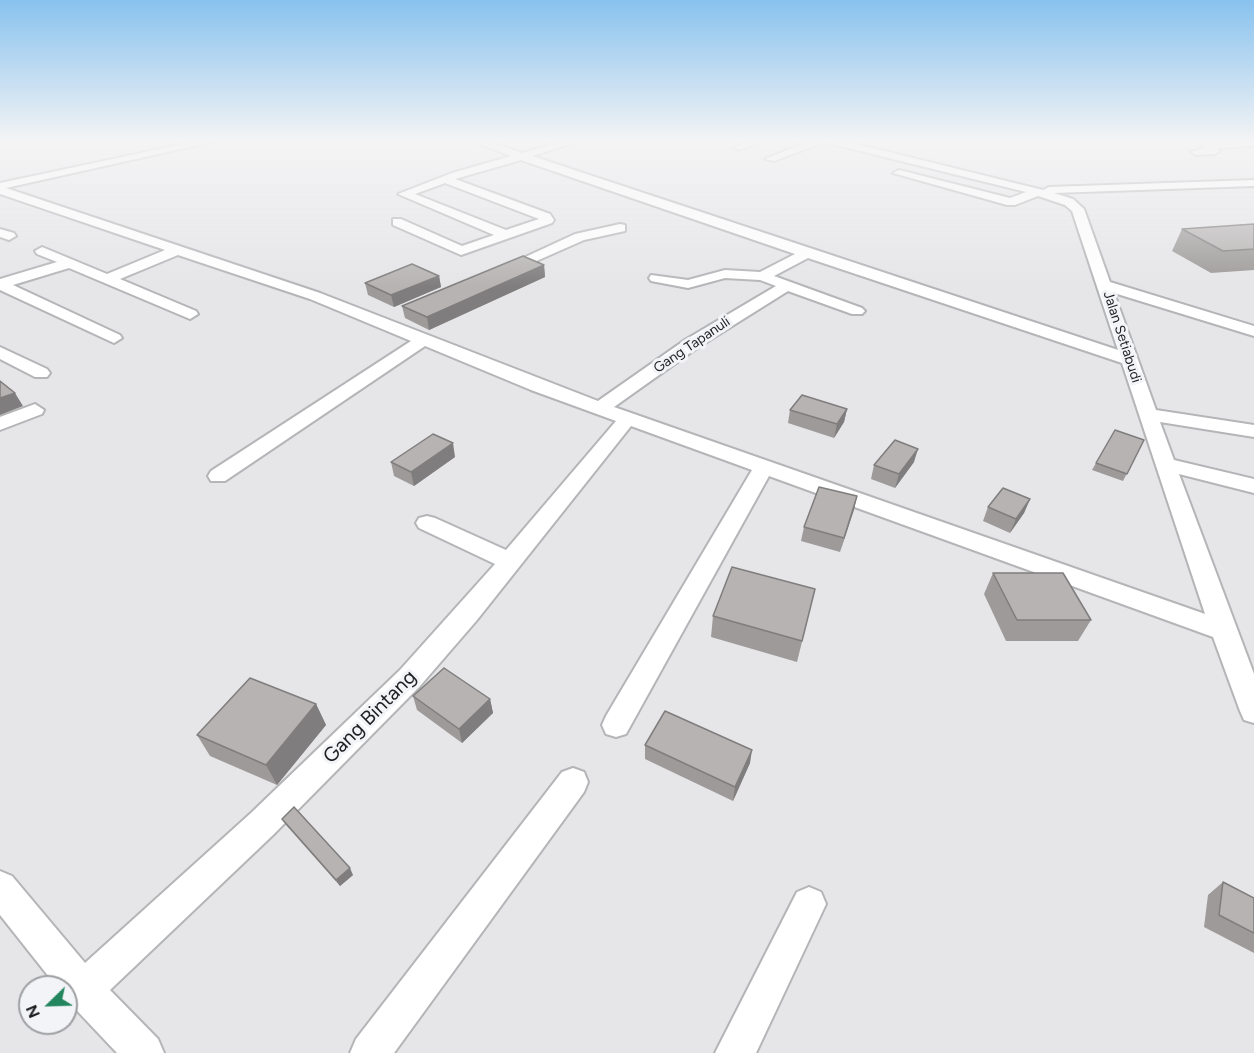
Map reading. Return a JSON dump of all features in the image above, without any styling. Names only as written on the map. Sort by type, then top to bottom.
[{"type":"street","points":[[3,189],[341,305],[422,341],[600,408],[765,465],[1237,647]]},
{"type":"street","points":[[417,189],[404,194],[434,208],[506,235]]},
{"type":"street","points":[[434,208],[396,222],[461,250],[548,219],[471,189]]},
{"type":"street","points":[[618,189],[1128,359]]},
{"type":"street","name":"Jalan Setiabudi","points":[[1020,189],[1069,202],[1078,209],[1165,464],[1237,647],[1254,711]]},
{"type":"street","points":[[1034,192],[1106,189]]},
{"type":"street","points":[[483,279],[580,237],[620,228]]},
{"type":"street","points":[[107,279],[180,249]]},
{"type":"street","points":[[42,251],[189,314]]},
{"type":"street","points":[[762,276],[807,253]]},
{"type":"street","points":[[0,284],[70,263]]},
{"type":"street","points":[[656,278],[688,284],[725,274],[762,276],[857,311]]},
{"type":"street","points":[[0,284],[114,338]]},
{"type":"street","points":[[1104,285],[1254,331]]},
{"type":"street","name":"Gang Tapanuli","points":[[600,408],[691,344],[786,286]]},
{"type":"street","points":[[1182,300],[1254,322]]},
{"type":"street","points":[[379,321],[398,312]]},
{"type":"street","points":[[218,476],[422,341]]},
{"type":"street","points":[[0,352],[41,374]]},
{"type":"street","points":[[0,424],[35,410]]},
{"type":"street","points":[[1149,415],[1254,431]]},
{"type":"street","name":"Gang Bintang","points":[[83,990],[262,824],[410,678],[629,417]]},
{"type":"street","points":[[1165,464],[1254,486]]},
{"type":"street","points":[[616,725],[765,465]]},
{"type":"street","points":[[427,523],[509,561]]},
{"type":"street","points":[[370,1053],[573,782]]},
{"type":"street","points":[[6,894],[83,990],[144,1053]]},
{"type":"street","points":[[735,1053],[809,904]]},
{"type":"building","points":[[1254,224],[1254,249],[1223,251],[1182,229]]},
{"type":"building","points":[[523,256],[544,265],[427,317],[402,306]]},
{"type":"building","points":[[412,264],[439,276],[391,295],[365,283]]},
{"type":"building","points":[[0,381],[15,393],[0,398]]},
{"type":"building","points":[[802,395],[847,409],[837,424],[790,410]]},
{"type":"building","points":[[1115,430],[1144,440],[1127,474],[1096,463]]},
{"type":"building","points":[[433,434],[453,443],[411,472],[391,462]]},
{"type":"building","points":[[895,440],[918,449],[899,474],[874,465]]},
{"type":"building","points":[[819,487],[857,496],[844,538],[804,527]]},
{"type":"building","points":[[1003,488],[1030,499],[1016,519],[988,507]]},
{"type":"building","points":[[732,567],[815,589],[802,641],[713,616]]},
{"type":"building","points":[[993,573],[1063,573],[1091,620],[1017,620]]},
{"type":"building","points":[[444,668],[490,699],[459,729],[413,696]]},
{"type":"building","points":[[250,678],[316,704],[266,765],[197,735]]},
{"type":"building","points":[[665,711],[752,750],[735,787],[645,745]]},
{"type":"building","points":[[294,807],[350,868],[336,880],[282,819]]},
{"type":"building","points":[[1223,882],[1254,898],[1254,933],[1219,915]]}]
